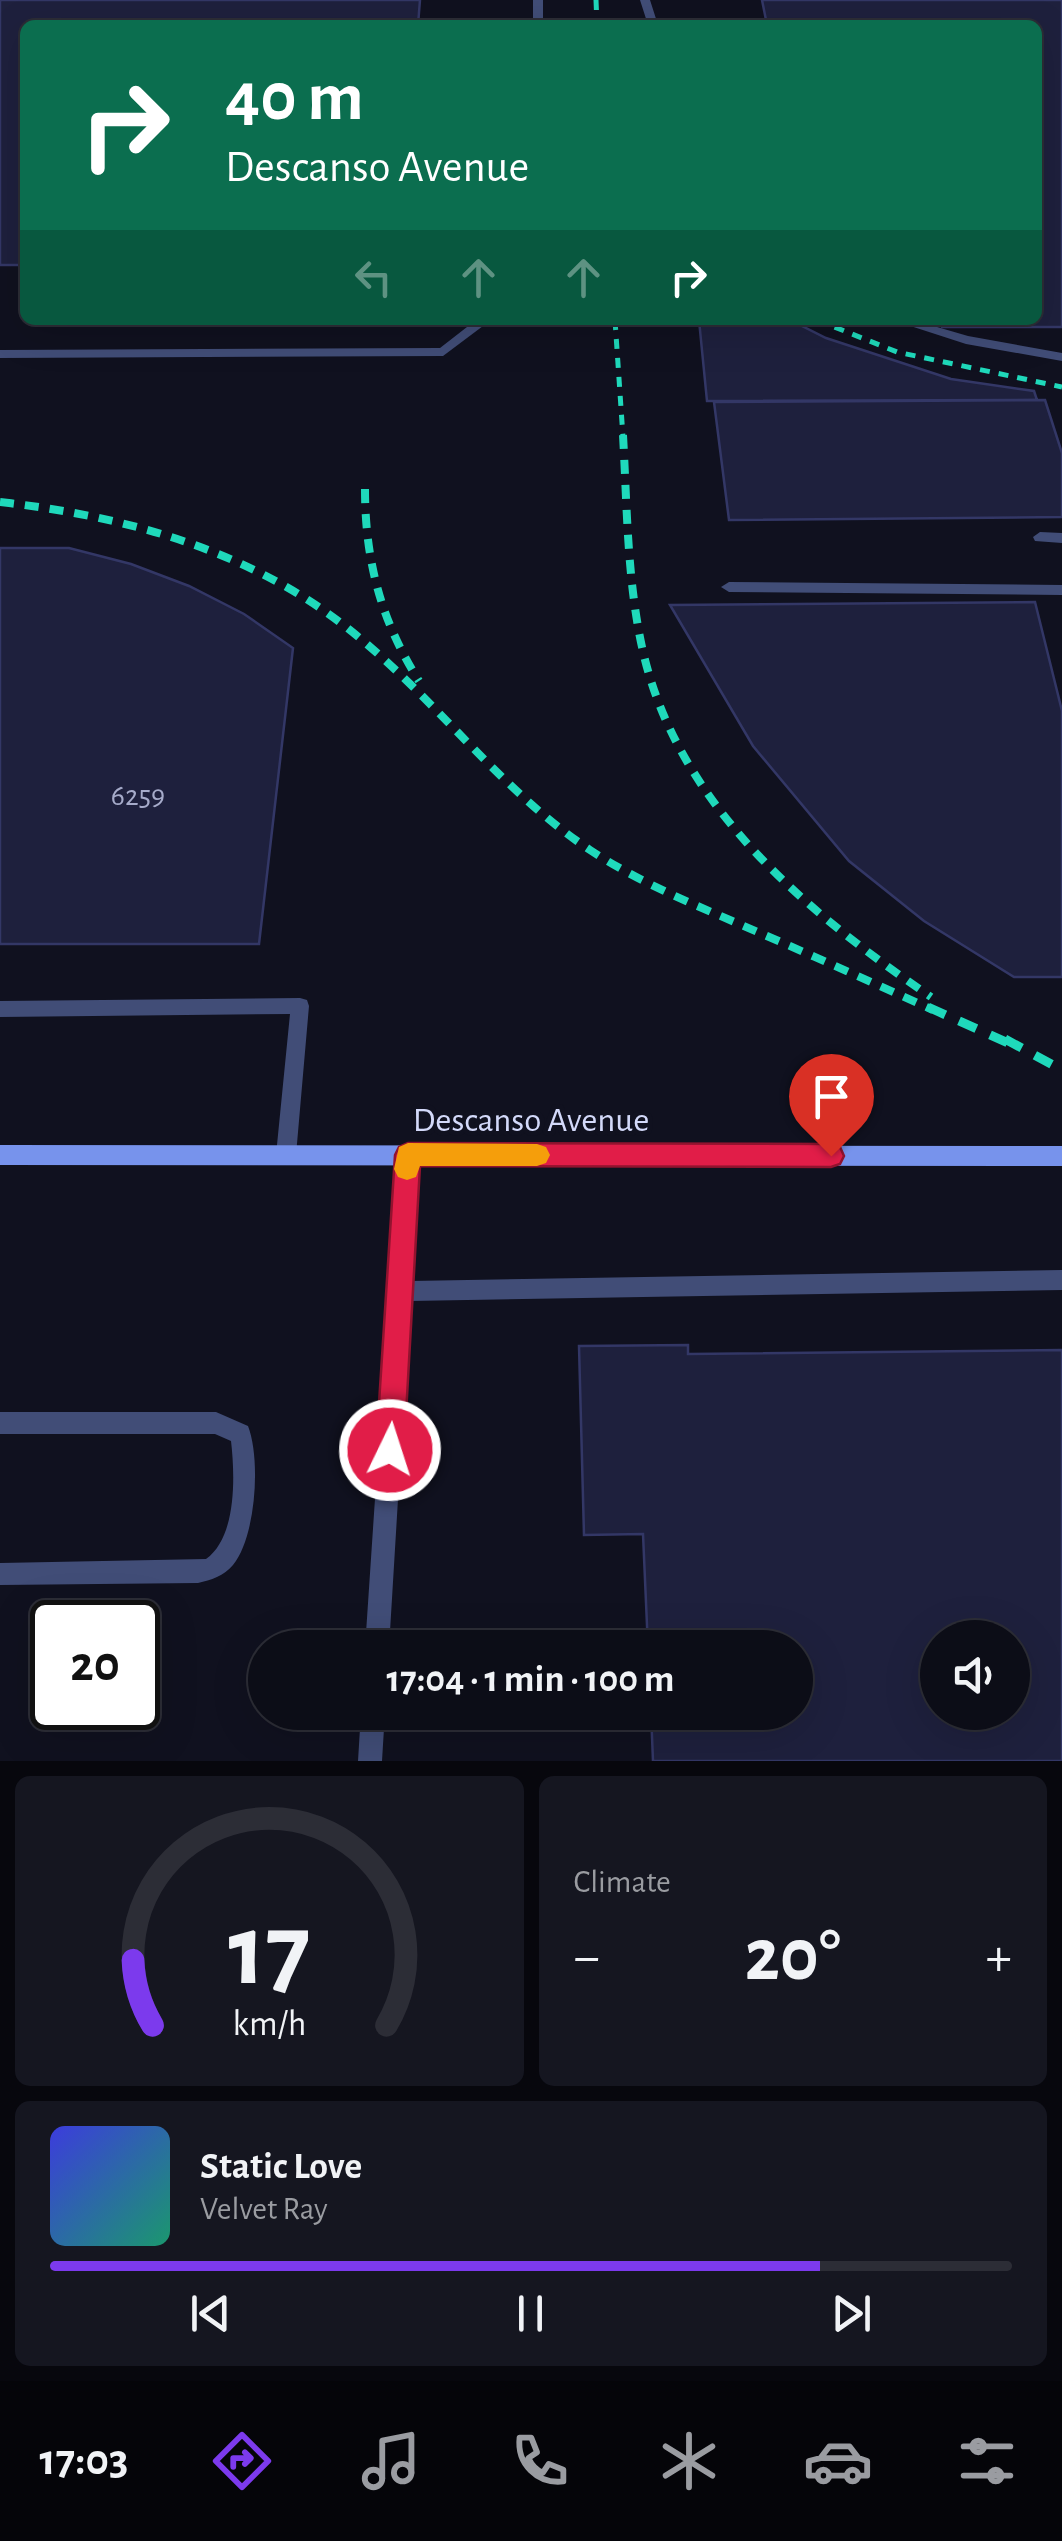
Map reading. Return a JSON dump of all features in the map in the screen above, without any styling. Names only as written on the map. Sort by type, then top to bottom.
[{"type":"street","name":"Descanso Avenue","points":[[0,1156],[1062,1156]]},
{"type":"lane","points":[[0,354],[443,352],[478,325]]},
{"type":"lane","points":[[916,325],[966,340],[1062,357]]},
{"type":"lane","points":[[1040,537],[1062,538]]},
{"type":"lane","points":[[729,587],[1062,590]]},
{"type":"lane","points":[[0,1008],[300,1006],[286,1155]]},
{"type":"lane","points":[[378,1630],[408,1155]]},
{"type":"lane","points":[[400,1292],[1062,1280]]},
{"type":"lane","points":[[0,1423],[216,1423],[240,1434],[245,1448],[236,1531],[229,1552],[214,1568],[198,1572],[0,1574]]},
{"type":"lane","points":[[370,1761],[372,1730]]},
{"type":"building","points":[[0,0],[420,0],[418,20],[20,20],[20,265],[0,265]]},
{"type":"building","points":[[762,0],[1062,0],[1062,327],[941,325],[1042,325],[1042,20],[766,20]]},
{"type":"building","points":[[699,325],[800,325],[826,338],[951,379],[1034,391],[1037,400],[707,401]]},
{"type":"building","points":[[1045,400],[1062,453],[1062,517],[729,520],[714,402]]},
{"type":"building","points":[[0,548],[69,548],[131,564],[189,586],[244,614],[293,648],[259,944],[0,944]]},
{"type":"building","points":[[1035,602],[1062,711],[1062,977],[1014,977],[924,921],[849,861],[753,746],[670,605]]},
{"type":"building","points":[[688,1345],[688,1354],[1062,1350],[1062,1761],[653,1761],[652,1730],[813,1730],[813,1630],[647,1630],[643,1534],[584,1535],[579,1346]]},
{"type":"railway","points":[[596,0],[597,20]]},
{"type":"railway","points":[[615,325],[623,437]]},
{"type":"railway","points":[[830,325],[897,352],[1062,387]]},
{"type":"railway","points":[[623,435],[637,621],[659,704],[684,756],[715,804],[793,890],[837,928],[931,997]]},
{"type":"railway","points":[[365,489],[368,541],[378,589],[395,636],[419,681]]},
{"type":"railway","points":[[0,502],[145,529],[237,562],[281,584],[362,640],[529,802],[590,850],[674,895],[933,1010]]},
{"type":"railway","points":[[928,1007],[1017,1047]]},
{"type":"railway","points":[[1005,1039],[1062,1070]]},
{"type":"slow traffic","points":[[407,1169],[408,1155],[537,1155]]},
{"type":"route","points":[[390,1450],[408,1155],[831,1156]]}]
